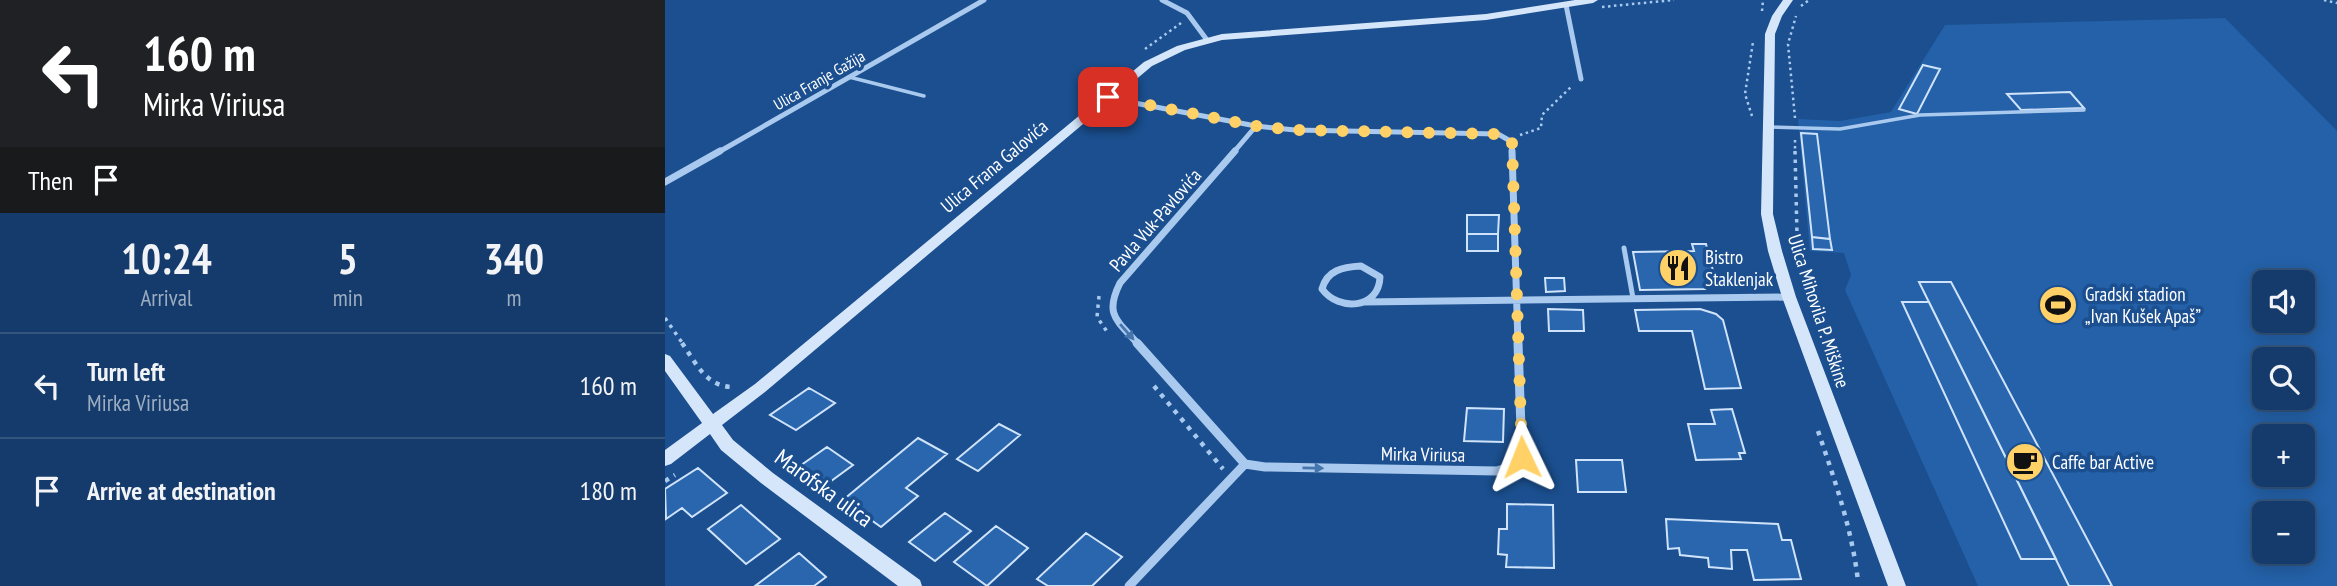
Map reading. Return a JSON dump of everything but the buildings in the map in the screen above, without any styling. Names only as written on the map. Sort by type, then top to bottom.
[{"type":"street","name":"Ulica Franje Gažija","points":[[665,181],[984,0]]},
{"type":"street","points":[[1162,0],[1187,13],[1207,40]]},
{"type":"street","name":"Ulica Frana Galovića","points":[[665,459],[768,381],[1156,60],[1207,40],[1238,36],[1486,17],[1566,5],[1597,4]]},
{"type":"street","name":"Ulica Mihovila P. Miškine","points":[[1781,4],[1770,34],[1767,214],[1789,297],[1897,586]]},
{"type":"street","points":[[1566,5],[1581,79]]},
{"type":"street","name":"Mirka Viriusa","points":[[1108,97],[1256,126],[1335,132],[1498,134],[1512,142],[1522,457],[1515,465],[1497,471],[1265,467],[1245,464]]},
{"type":"street","name":"Pavla Vuk-Pavlovića","points":[[1245,464],[1112,315],[1111,308],[1121,283],[1256,126]]},
{"type":"street","points":[[1363,302],[1375,296],[1381,283],[1375,272],[1361,266],[1342,268],[1327,276],[1322,289],[1330,301],[1348,305],[1363,302],[1518,299],[1789,297]]},
{"type":"street","name":"Marofska ulica","points":[[665,360],[727,446],[913,586]]},
{"type":"street","points":[[1129,586],[1245,464]]},
{"type":"lane","points":[[849,77],[924,96]]},
{"type":"lane","points":[[1767,127],[1840,129],[1920,115],[2084,110]]},
{"type":"lane","points":[[1624,248],[1633,298]]},
{"type":"path","points":[[1597,4],[1674,0]]},
{"type":"path","points":[[1807,297],[1797,234],[1795,127],[1788,44],[1798,8],[1809,0]]},
{"type":"path","points":[[2324,0],[2337,3]]},
{"type":"path","points":[[1518,136],[1541,128],[1542,115],[1581,79]]},
{"type":"path","points":[[665,318],[709,381],[720,387],[739,384]]},
{"type":"shaded area","name":"Gradski stadion „Ivan Kušek Apaš”","points":[[2225,18],[2337,131],[2337,586],[1978,586],[1845,290],[1851,275],[1844,253],[1810,251],[1798,119],[1840,121],[1891,112],[1945,25]]},
{"type":"place","name":"Bistro Staklenjak","points":[[1678,268]]},
{"type":"place","name":"Gradski stadion „Ivan Kušek Apaš”","points":[[2058,305]]},
{"type":"place","name":"Caffe bar Active","points":[[2025,462]]},
{"type":"route","points":[[1108,97],[1256,126],[1335,132],[1498,134],[1512,142],[1522,457]]}]
